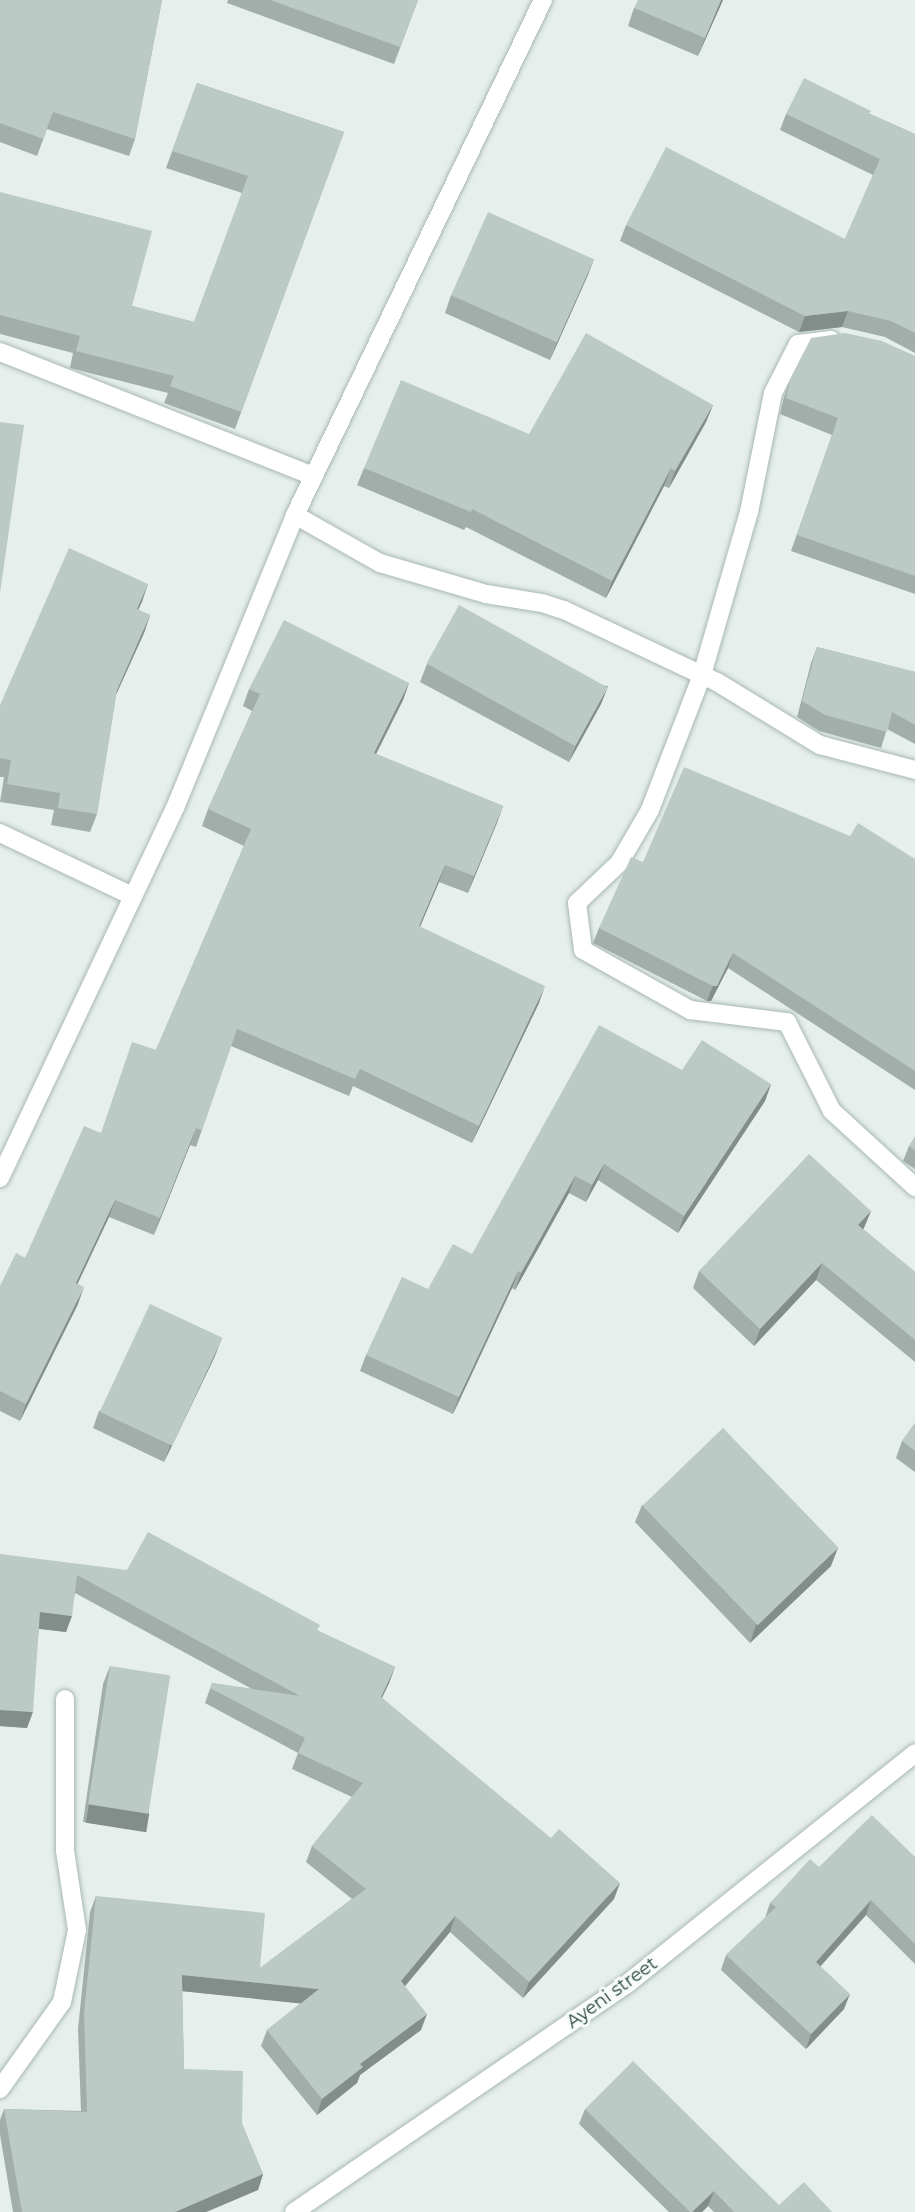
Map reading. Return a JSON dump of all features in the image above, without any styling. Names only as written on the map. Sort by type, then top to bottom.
[{"type":"street","points":[[0,1178],[130,895],[175,808],[295,515],[543,0]]},
{"type":"street","points":[[849,341],[840,338],[798,344],[773,393],[749,512],[702,675],[650,810],[620,863],[577,903],[584,950],[690,1010],[787,1022],[832,1111],[915,1186]]},
{"type":"street","points":[[0,352],[314,476]]},
{"type":"street","points":[[295,515],[380,563],[486,594],[553,606],[702,675],[820,745],[915,770]]},
{"type":"street","points":[[0,833],[130,895]]},
{"type":"street","points":[[0,2089],[62,2002],[77,1930],[65,1851],[65,1699]]},
{"type":"street","name":"Ayeni street","points":[[294,2212],[627,1984],[915,1753]]},
{"type":"building","points":[[0,0],[162,0],[135,139],[53,112],[43,139],[0,123]]},
{"type":"building","points":[[270,0],[418,0],[400,47]]},
{"type":"building","points":[[638,0],[721,0],[705,38],[634,8]]},
{"type":"building","points":[[804,78],[871,111],[869,114],[915,134],[915,333],[891,321],[848,311],[805,316],[626,225],[666,147],[845,239],[880,159],[786,114]]},
{"type":"building","points":[[197,83],[344,132],[241,412],[170,386],[174,376],[76,351],[80,336],[0,315],[0,192],[152,231],[132,306],[194,322],[248,176],[172,151]]},
{"type":"building","points":[[488,212],[594,259],[557,342],[451,295]]},
{"type":"building","points":[[586,333],[713,405],[675,471],[671,468],[612,581],[472,509],[471,512],[364,468],[401,380],[529,434]]},
{"type":"building","points":[[845,333],[882,341],[915,356],[915,576],[797,535],[838,418],[786,398],[790,380],[811,338]]},
{"type":"building","points":[[0,422],[24,425],[0,593]]},
{"type":"building","points":[[69,548],[148,584],[137,609],[150,615],[117,690],[97,814],[58,808],[60,793],[7,784],[11,760],[0,758],[0,705]]},
{"type":"building","points":[[459,605],[608,687],[575,746],[427,664]]},
{"type":"building","points":[[284,620],[409,683],[374,753],[503,806],[474,876],[445,865],[419,926],[545,986],[479,1126],[360,1069],[355,1079],[237,1029],[202,1130],[196,1128],[160,1218],[115,1200],[76,1283],[84,1287],[26,1404],[0,1391],[0,1286],[16,1253],[25,1258],[84,1126],[101,1133],[132,1042],[156,1050],[251,829],[208,809],[260,694],[249,689]]},
{"type":"building","points":[[817,647],[915,672],[915,725],[892,712],[887,732],[825,715],[802,701]]},
{"type":"building","points":[[684,767],[850,836],[858,823],[915,859],[915,1071],[733,953],[717,986],[713,986],[599,928],[631,857],[643,862]]},
{"type":"building","points":[[599,1025],[682,1070],[702,1040],[771,1084],[684,1216],[604,1164],[592,1185],[575,1176],[521,1273],[518,1271],[459,1397],[366,1355],[402,1277],[428,1289],[453,1244],[472,1254]]},
{"type":"building","points":[[915,1137],[915,1150],[909,1146]]},
{"type":"building","points":[[809,1154],[871,1211],[858,1225],[915,1272],[915,1340],[822,1263],[760,1329],[699,1271]]},
{"type":"building","points":[[150,1304],[223,1338],[172,1446],[100,1412]]},
{"type":"building","points":[[915,1423],[915,1451],[902,1441]]},
{"type":"building","points":[[723,1428],[838,1547],[758,1625],[642,1506]]},
{"type":"building","points":[[148,1532],[320,1625],[317,1630],[395,1667],[381,1697],[551,1838],[559,1829],[620,1883],[529,1982],[455,1916],[401,1981],[427,2014],[360,2064],[363,2067],[322,2099],[267,2030],[319,1989],[182,1975],[184,2069],[243,2071],[242,2124],[263,2174],[175,2212],[22,2212],[4,2109],[87,2112],[84,2013],[96,1896],[265,1913],[260,1968],[366,1889],[312,1846],[363,1783],[298,1753],[305,1738],[210,1688],[212,1683],[300,1696],[77,1575],[72,1616],[40,1612],[33,1712],[0,1710],[0,1554],[127,1570]]},
{"type":"building","points":[[110,1666],[170,1676],[148,1814],[88,1804]]},
{"type":"building","points":[[872,1815],[915,1857],[915,1944],[871,1900],[816,1962],[850,1994],[811,2034],[726,1955],[776,1907],[770,1903],[810,1859],[819,1867]]},
{"type":"building","points":[[633,2061],[779,2205],[804,2182],[832,2212],[734,2212],[714,2191],[690,2212],[585,2109]]}]
